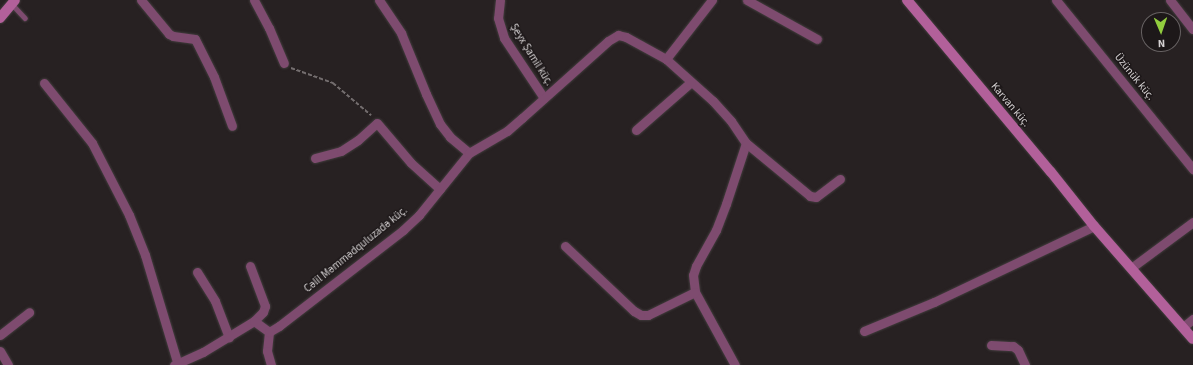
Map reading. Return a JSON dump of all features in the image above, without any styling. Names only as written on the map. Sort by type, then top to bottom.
[{"type":"street","points":[[141,0],[169,34],[194,39],[214,77],[232,126]]},
{"type":"street","points":[[254,0],[269,28],[284,63]]},
{"type":"street","points":[[379,0],[401,33],[440,124],[450,137],[469,153]]},
{"type":"street","name":"Şeyx Şamil küç.","points":[[500,0],[498,18],[504,38],[544,98]]},
{"type":"street","points":[[666,59],[712,0]]},
{"type":"street","points":[[747,0],[817,39]]},
{"type":"street","name":"Karvan küç.","points":[[907,0],[1094,226],[1193,339]]},
{"type":"street","name":"Üzünük küç.","points":[[1056,0],[1193,169]]},
{"type":"street","points":[[1170,0],[1193,29]]},
{"type":"street","points":[[0,18],[13,2]]},
{"type":"street","name":"Cəlil Məmmədquluzadə küç.","points":[[269,332],[403,230],[440,189],[469,153],[507,131],[586,59],[614,36],[626,37],[666,59],[692,82],[731,121],[746,142],[810,196],[816,197],[840,179]]},
{"type":"street","points":[[636,130],[692,82]]},
{"type":"street","points":[[44,84],[92,143],[129,215],[144,255],[177,365],[229,337],[254,321],[263,312],[265,306],[250,266]]},
{"type":"street","points":[[315,158],[341,150],[358,140],[378,122],[411,163],[440,189]]},
{"type":"street","points":[[735,365],[695,292],[693,275],[696,266],[716,230],[724,210],[746,142]]},
{"type":"street","points":[[1131,268],[1193,222]]},
{"type":"street","points":[[864,331],[934,302],[1094,226]]},
{"type":"street","points":[[565,246],[634,311],[641,315],[648,315],[695,292]]},
{"type":"street","points":[[197,272],[215,301],[229,337]]},
{"type":"street","points":[[0,335],[29,312]]},
{"type":"street","points":[[1182,327],[1193,319]]},
{"type":"street","points":[[254,321],[269,332],[267,352],[271,365]]},
{"type":"street","points":[[991,345],[1013,346],[1018,350],[1024,365]]},
{"type":"street","points":[[0,351],[8,365]]},
{"type":"lane","points":[[13,2],[25,18]]},
{"type":"path","points":[[284,63],[289,68],[333,83],[378,122]]}]
